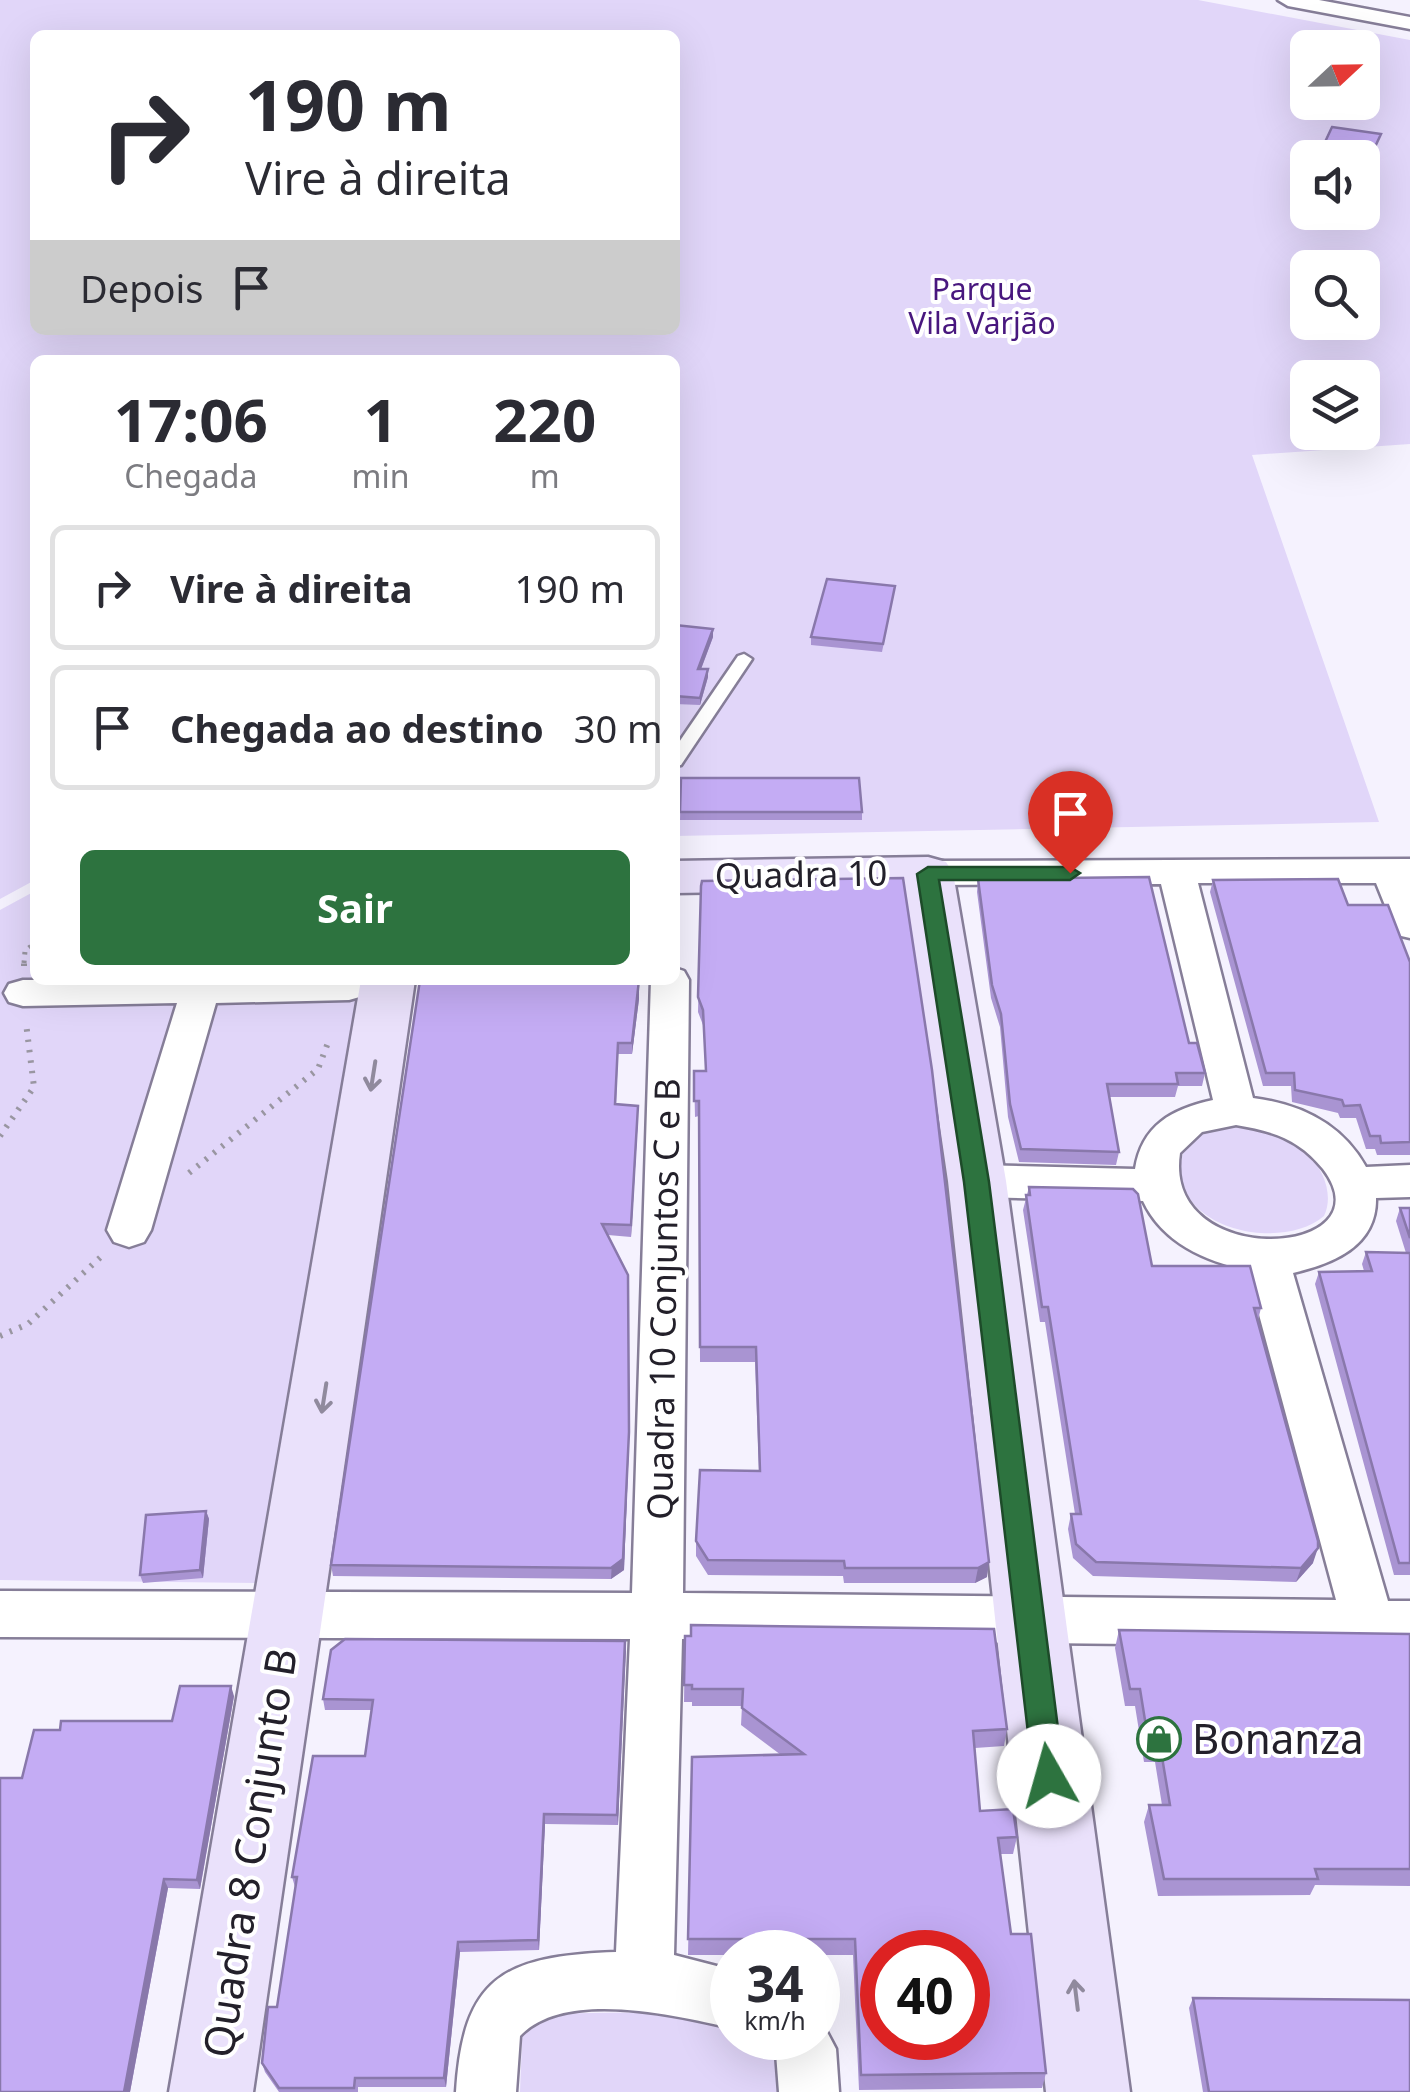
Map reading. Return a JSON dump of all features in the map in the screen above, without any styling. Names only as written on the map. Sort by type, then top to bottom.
[{"type":"street","points":[[1288,0],[1410,23]]},
{"type":"street","points":[[1088,2092],[976,1182],[928,874],[1400,872],[1410,926]]},
{"type":"street","points":[[1177,873],[1236,1110]]},
{"type":"street","name":"Quadra 10","points":[[680,876],[928,874]]},
{"type":"street","points":[[22,993],[326,985]]},
{"type":"street","name":"Quadra 8 Conjunto B","points":[[210,2092],[290,1614],[368,985]]},
{"type":"street","name":"Quadra 10 Conjuntos C e B","points":[[644,1980],[657,1618],[670,985]]},
{"type":"street","points":[[129,1230],[201,988]]},
{"type":"street","points":[[1236,1110],[1287,1120],[1330,1146],[1354,1183],[1354,1213],[1338,1238],[1307,1254],[1266,1258],[1216,1246],[1178,1219],[1156,1185],[1160,1147],[1189,1120],[1236,1110]]},
{"type":"street","points":[[1354,1183],[1410,1181]]},
{"type":"street","points":[[976,1182],[1156,1185]]},
{"type":"street","points":[[0,1614],[1029,1617],[1390,1625],[1266,1258]]},
{"type":"street","points":[[486,2092],[490,2036],[500,2014],[514,2000],[535,1991],[644,1980],[710,1994]]},
{"type":"street","points":[[807,2060],[809,2092]]},
{"type":"lane","points":[[680,754],[744,658]]},
{"type":"path","points":[[0,1136],[34,1087],[22,993],[25,950],[30,946]]},
{"type":"path","points":[[0,1336],[28,1324],[202,1159],[318,1069],[367,985]]},
{"type":"green space","name":"Parque Vila Varjão","points":[[0,0],[1198,0],[1357,30],[1290,30],[1290,120],[1380,120],[1380,34],[1410,40],[1410,444],[1380,446],[1380,360],[1290,360],[1290,450],[1324,450],[1252,455],[1379,822],[680,836],[680,355],[30,355],[30,883],[0,899]]},
{"type":"green space","points":[[30,894],[30,985],[358,985],[258,1583],[0,1580],[0,910]]},
{"type":"green space","points":[[1231,1123],[1271,1129],[1306,1152],[1316,1163],[1327,1189],[1324,1216],[1306,1227],[1258,1233],[1212,1219],[1194,1205],[1183,1186],[1181,1163],[1186,1144],[1197,1133]]},
{"type":"green space","points":[[710,2011],[710,2060],[787,2060],[788,2092],[520,2092],[523,2014]]},
{"type":"building","points":[[1332,127],[1381,134],[1378,140],[1326,140]]},
{"type":"building","points":[[827,579],[895,586],[883,644],[811,637]]},
{"type":"building","points":[[680,626],[713,629],[698,669],[708,669],[700,698],[680,696]]},
{"type":"building","points":[[681,778],[859,778],[862,812],[680,812]]},
{"type":"building","points":[[1149,877],[1189,1043],[1197,1043],[1205,1073],[1176,1073],[1178,1084],[1107,1084],[1119,1152],[1021,1149],[1010,1104],[1001,1014],[992,985],[978,879]]},
{"type":"building","points":[[903,878],[932,1070],[989,1562],[978,1568],[845,1568],[844,1561],[708,1560],[696,1541],[700,1470],[760,1471],[756,1347],[700,1347],[699,1101],[694,1101],[694,1071],[706,1071],[703,1010],[698,997],[702,881]]},
{"type":"building","points":[[1338,879],[1348,905],[1388,905],[1410,962],[1410,1142],[1381,1143],[1380,1136],[1370,1136],[1360,1105],[1344,1106],[1342,1100],[1295,1090],[1294,1073],[1266,1073],[1213,880]]},
{"type":"building","points":[[419,985],[638,985],[632,1043],[618,1043],[615,1104],[638,1106],[631,1225],[602,1224],[628,1275],[629,1432],[623,1559],[611,1568],[331,1565]]},
{"type":"building","points":[[1029,1187],[1133,1189],[1138,1194],[1152,1266],[1250,1266],[1261,1308],[1254,1308],[1318,1541],[1318,1548],[1301,1568],[1096,1562],[1076,1544],[1071,1514],[1081,1514],[1048,1307],[1042,1307],[1026,1195],[1030,1195]]},
{"type":"building","points":[[1400,1208],[1410,1208],[1410,1238]]},
{"type":"building","points":[[1366,1252],[1410,1253],[1410,1563],[1399,1563],[1319,1272],[1372,1271]]},
{"type":"building","points":[[206,1511],[200,1570],[140,1575],[146,1515]]},
{"type":"building","points":[[691,1625],[994,1629],[1007,1729],[973,1731],[980,1811],[1013,1809],[1017,1837],[998,1838],[1011,1934],[1031,1934],[1046,2073],[861,2075],[860,2060],[990,2060],[990,1930],[860,1930],[860,2052],[855,1939],[840,1939],[840,1930],[710,1930],[710,1939],[688,1939],[692,1757],[804,1754],[742,1708],[743,1689],[692,1689],[692,1685],[684,1685],[685,1636],[691,1636]]},
{"type":"building","points":[[1119,1630],[1410,1634],[1410,1869],[1315,1869],[1318,1879],[1164,1879],[1149,1805],[1170,1805],[1160,1745],[1149,1745],[1140,1689],[1130,1689]]},
{"type":"building","points":[[345,1639],[625,1641],[617,1815],[544,1814],[538,1940],[458,1942],[444,2078],[355,2078],[354,2088],[279,2088],[262,2063],[268,2007],[277,2007],[297,1877],[292,1877],[313,1756],[365,1756],[373,1700],[323,1699],[331,1650]]},
{"type":"building","points":[[180,1686],[231,1686],[197,1880],[164,1879],[124,2092],[0,2092],[0,1778],[22,1778],[34,1730],[60,1730],[61,1721],[172,1721]]},
{"type":"building","points":[[1193,1998],[1410,2000],[1410,2092],[1209,2092]]},
{"type":"place","name":"Bonanza","points":[[1159,1739]]},
{"type":"route","points":[[1049,1776],[976,1182],[928,874],[1070,873]]}]
